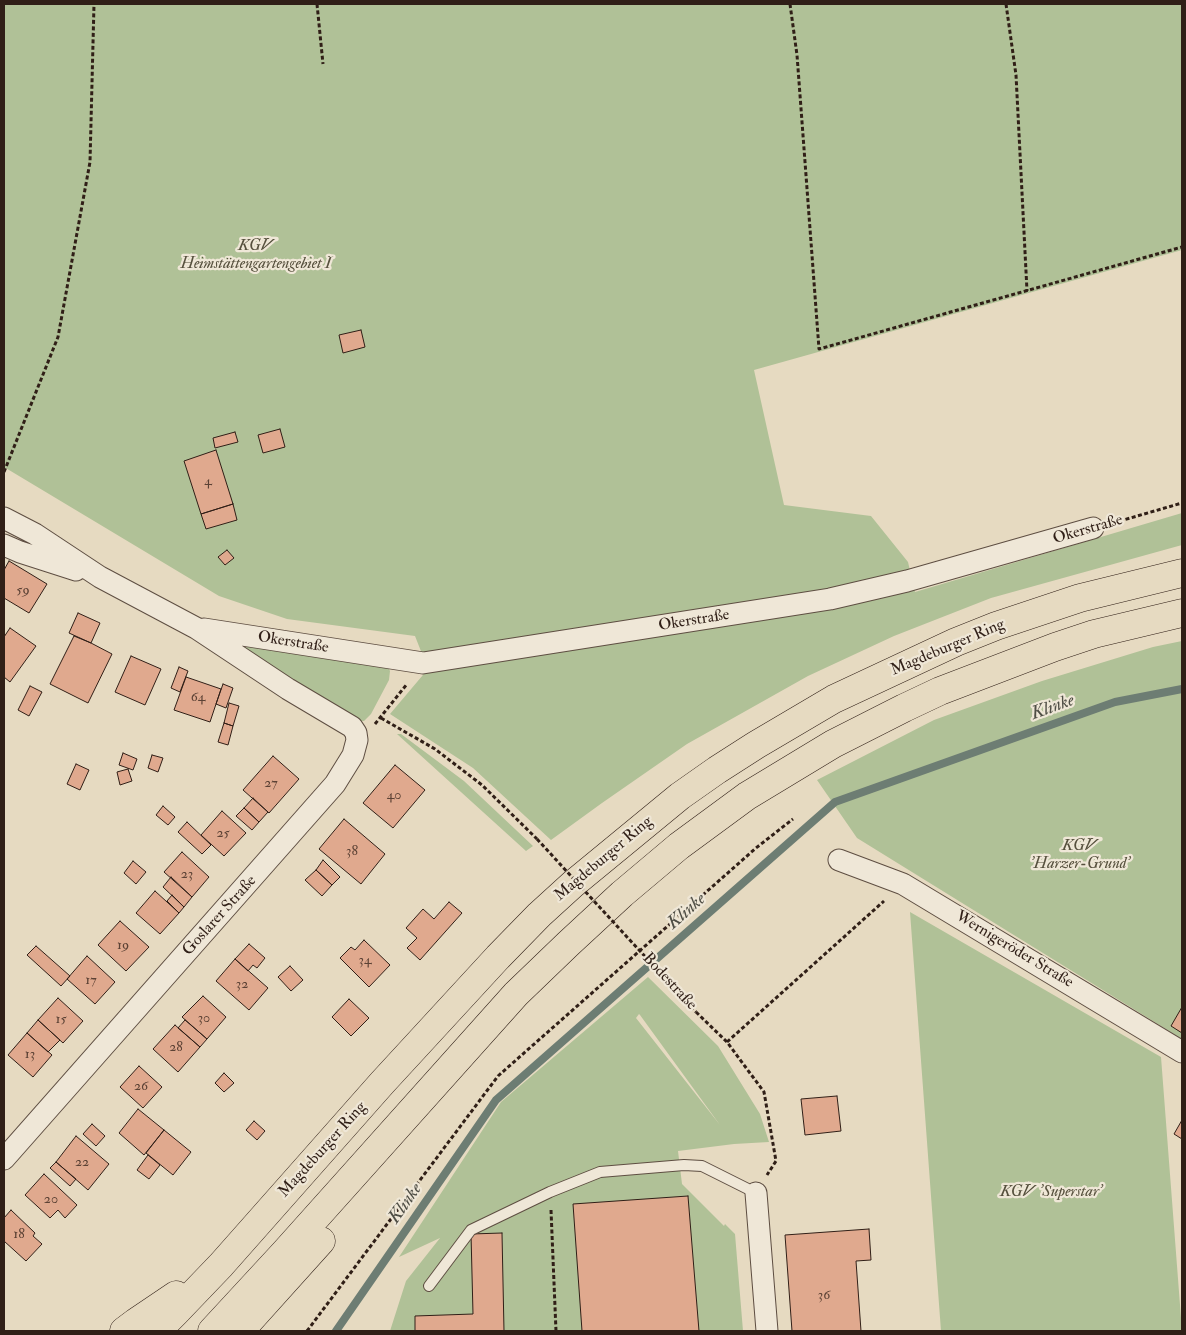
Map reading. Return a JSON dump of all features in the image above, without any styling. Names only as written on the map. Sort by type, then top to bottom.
[{"type":"highway","points":[[834,699],[879,660],[947,626],[1014,602],[1110,572],[1182,555]]},
{"type":"highway","name":"Magdeburger Ring","points":[[157,1331],[221,1265],[388,1076],[498,957],[550,905],[680,796],[756,745],[834,699],[956,642],[996,626],[1080,598],[1182,573]]},
{"type":"highway","points":[[212,1331],[403,1122],[516,994],[622,894],[665,858],[747,796],[833,744],[940,691],[1015,661],[1094,634],[1182,613]]},
{"type":"highway","points":[[240,1331],[404,1148],[403,1122]]},
{"type":"highway","points":[[124,1331],[221,1265]]},
{"type":"street","name":"Okerstraße","points":[[4,518],[35,534],[100,578],[196,628],[288,689],[352,727],[356,735],[357,745]]},
{"type":"street","name":"Okerstraße","points":[[196,628],[423,663],[830,599],[907,580],[1093,528]]},
{"type":"street","name":"Okerstraße","points":[[4,545],[100,578]]},
{"type":"street","name":"Goslarer Straße","points":[[4,1159],[335,784],[348,765],[357,745]]},
{"type":"street","name":"Wernigeröder Straße","points":[[839,860],[903,884],[1182,1052]]},
{"type":"street","points":[[756,1193],[767,1331]]},
{"type":"lane","points":[[429,1286],[471,1230],[550,1192],[600,1172],[684,1165],[702,1166],[756,1193]]},
{"type":"path","points":[[4,472],[58,337],[90,162],[94,4]]},
{"type":"path","points":[[317,4],[322,64]]},
{"type":"path","points":[[790,4],[797,55],[819,349],[1182,247]]},
{"type":"path","points":[[1006,4],[1016,75],[1027,291]]},
{"type":"path","name":"Okerstraße","points":[[1093,528],[1182,503]]},
{"type":"path","points":[[357,745],[381,718],[423,663]]},
{"type":"path","name":"Bodestraße","points":[[381,718],[435,749],[482,785],[538,839],[696,1012],[727,1042],[764,1092],[776,1161],[756,1193]]},
{"type":"path","points":[[307,1331],[498,1076],[756,848],[793,819]]},
{"type":"path","points":[[727,1042],[903,884]]},
{"type":"path","points":[[550,1192],[556,1331]]},
{"type":"green space","name":"KGV Heimstättengartengebiet I","points":[[4,4],[1182,4],[1182,250],[754,370],[784,505],[871,516],[908,562],[915,592],[1182,513],[1182,545],[991,598],[894,636],[808,676],[687,744],[551,840],[473,768],[390,714],[428,669],[415,636],[287,619],[219,596],[4,467]]},
{"type":"green space","name":"KGV 'Harzer-Grund'","points":[[1182,641],[1182,1039],[857,838],[817,780],[934,720],[1042,681],[1153,647]]},
{"type":"green space","points":[[244,646],[388,667],[390,671],[389,680],[371,714],[364,721],[359,721],[342,713]]},
{"type":"green space","points":[[397,734],[401,734],[464,781],[533,846],[526,851]]},
{"type":"green space","name":"KGV 'Superstar'","points":[[910,912],[1161,1057],[1182,1331],[941,1331]]},
{"type":"green space","points":[[648,977],[718,1046],[760,1114],[769,1142],[678,1151],[682,1184],[724,1226],[725,1224],[735,1234],[743,1331],[390,1331],[406,1281],[440,1238],[399,1257],[501,1102]],"holes":[[[639,1014],[720,1125],[636,1018]]]},
{"type":"building","points":[[361,330],[365,347],[343,353],[339,335]]},
{"type":"building","points":[[280,429],[285,447],[263,453],[258,435]]},
{"type":"building","points":[[235,432],[238,442],[215,448],[213,438]]},
{"type":"building","points":[[216,450],[233,504],[201,514],[184,461]]},
{"type":"building","points":[[233,504],[237,520],[206,529],[201,514]]},
{"type":"building","points":[[227,550],[234,558],[225,565],[218,557]]},
{"type":"building","points":[[9,561],[47,584],[29,613],[4,598],[4,570]]},
{"type":"building","points":[[78,613],[100,623],[91,643],[69,633]]},
{"type":"building","points":[[10,628],[36,646],[10,682],[4,677],[4,637]]},
{"type":"building","points":[[74,636],[112,654],[88,703],[50,684]]},
{"type":"building","points":[[131,656],[161,669],[145,705],[115,692]]},
{"type":"building","points":[[179,667],[188,671],[180,692],[171,688]]},
{"type":"building","points":[[186,677],[221,689],[210,722],[174,710]]},
{"type":"building","points":[[223,684],[233,688],[226,708],[216,704]]},
{"type":"building","points":[[30,686],[42,692],[29,716],[18,710]]},
{"type":"building","points":[[229,703],[239,706],[233,726],[224,723]]},
{"type":"building","points":[[224,723],[233,726],[228,745],[218,742]]},
{"type":"building","points":[[123,753],[137,759],[133,770],[119,765]]},
{"type":"building","points":[[152,755],[163,758],[158,772],[148,768]]},
{"type":"building","points":[[273,756],[299,779],[269,813],[243,790]]},
{"type":"building","points":[[76,764],[89,770],[80,790],[67,784]]},
{"type":"building","points":[[395,765],[425,790],[393,828],[363,803]]},
{"type":"building","points":[[128,769],[132,781],[120,785],[117,772]]},
{"type":"building","points":[[253,798],[268,812],[259,822],[244,808]]},
{"type":"building","points":[[163,806],[175,817],[168,825],[156,815]]},
{"type":"building","points":[[244,808],[259,822],[252,830],[236,816]]},
{"type":"building","points":[[222,811],[246,833],[224,856],[201,835]]},
{"type":"building","points":[[344,819],[385,854],[361,884],[319,849]]},
{"type":"building","points":[[187,822],[211,845],[202,854],[178,832]]},
{"type":"building","points":[[182,852],[209,877],[192,897],[164,872]]},
{"type":"building","points":[[323,860],[340,877],[332,885],[316,870]]},
{"type":"building","points":[[133,861],[146,872],[136,884],[124,873]]},
{"type":"building","points":[[316,870],[332,885],[322,896],[305,880]]},
{"type":"building","points":[[171,877],[192,897],[184,907],[163,887]]},
{"type":"building","points":[[155,891],[179,913],[160,934],[136,913]]},
{"type":"building","points":[[172,895],[184,907],[179,913],[167,901]]},
{"type":"building","points":[[449,902],[462,913],[420,960],[407,948],[417,938],[406,928],[423,909],[434,919]]},
{"type":"building","points":[[120,921],[149,947],[126,971],[98,945]]},
{"type":"building","points":[[364,940],[390,965],[369,987],[340,958],[351,947],[355,950]]},
{"type":"building","points":[[249,944],[265,958],[257,968],[253,965],[248,971],[235,959]]},
{"type":"building","points":[[36,946],[70,976],[61,986],[27,955]]},
{"type":"building","points":[[87,956],[115,982],[95,1004],[67,979]]},
{"type":"building","points":[[235,959],[268,988],[249,1010],[216,981]]},
{"type":"building","points":[[290,966],[303,980],[291,991],[278,977]]},
{"type":"building","points":[[203,996],[226,1017],[207,1039],[182,1017]]},
{"type":"building","points":[[58,998],[83,1021],[63,1043],[38,1020]]},
{"type":"building","points":[[349,999],[369,1018],[351,1036],[332,1017]]},
{"type":"building","points":[[1182,1007],[1182,1033],[1171,1026]]},
{"type":"building","points":[[38,1020],[60,1040],[48,1052],[27,1033]]},
{"type":"building","points":[[185,1020],[207,1039],[200,1047],[178,1028]]},
{"type":"building","points":[[175,1025],[200,1047],[178,1072],[153,1049]]},
{"type":"building","points":[[27,1033],[52,1055],[33,1077],[8,1055]]},
{"type":"building","points":[[139,1066],[162,1087],[143,1108],[120,1087]]},
{"type":"building","points":[[224,1073],[234,1083],[224,1092],[215,1083]]},
{"type":"building","points":[[837,1096],[841,1131],[805,1135],[801,1099]]},
{"type":"building","points":[[138,1109],[164,1130],[144,1155],[119,1133]]},
{"type":"building","points":[[1182,1120],[1182,1139],[1174,1134]]},
{"type":"building","points":[[254,1121],[265,1131],[257,1140],[246,1130]]},
{"type":"building","points":[[92,1124],[105,1136],[96,1146],[83,1134]]},
{"type":"building","points":[[164,1130],[191,1152],[173,1175],[146,1153]]},
{"type":"building","points":[[76,1136],[109,1164],[88,1190],[56,1162]]},
{"type":"building","points":[[148,1155],[160,1165],[149,1179],[137,1170]]},
{"type":"building","points":[[56,1162],[76,1179],[70,1186],[50,1168]]},
{"type":"building","points":[[44,1174],[77,1205],[65,1218],[58,1210],[50,1218],[25,1195]]},
{"type":"building","points":[[688,1196],[699,1331],[582,1331],[573,1204]]},
{"type":"building","points":[[11,1210],[35,1233],[33,1236],[42,1244],[26,1261],[4,1241],[4,1218]]},
{"type":"building","points":[[869,1229],[871,1260],[856,1261],[861,1331],[792,1331],[785,1235]]},
{"type":"building","points":[[502,1233],[504,1331],[415,1331],[415,1316],[473,1314],[471,1234]]},
{"type":"waterway","name":"Klinke","points":[[336,1331],[496,1100],[835,802],[1115,702],[1182,689]]}]
